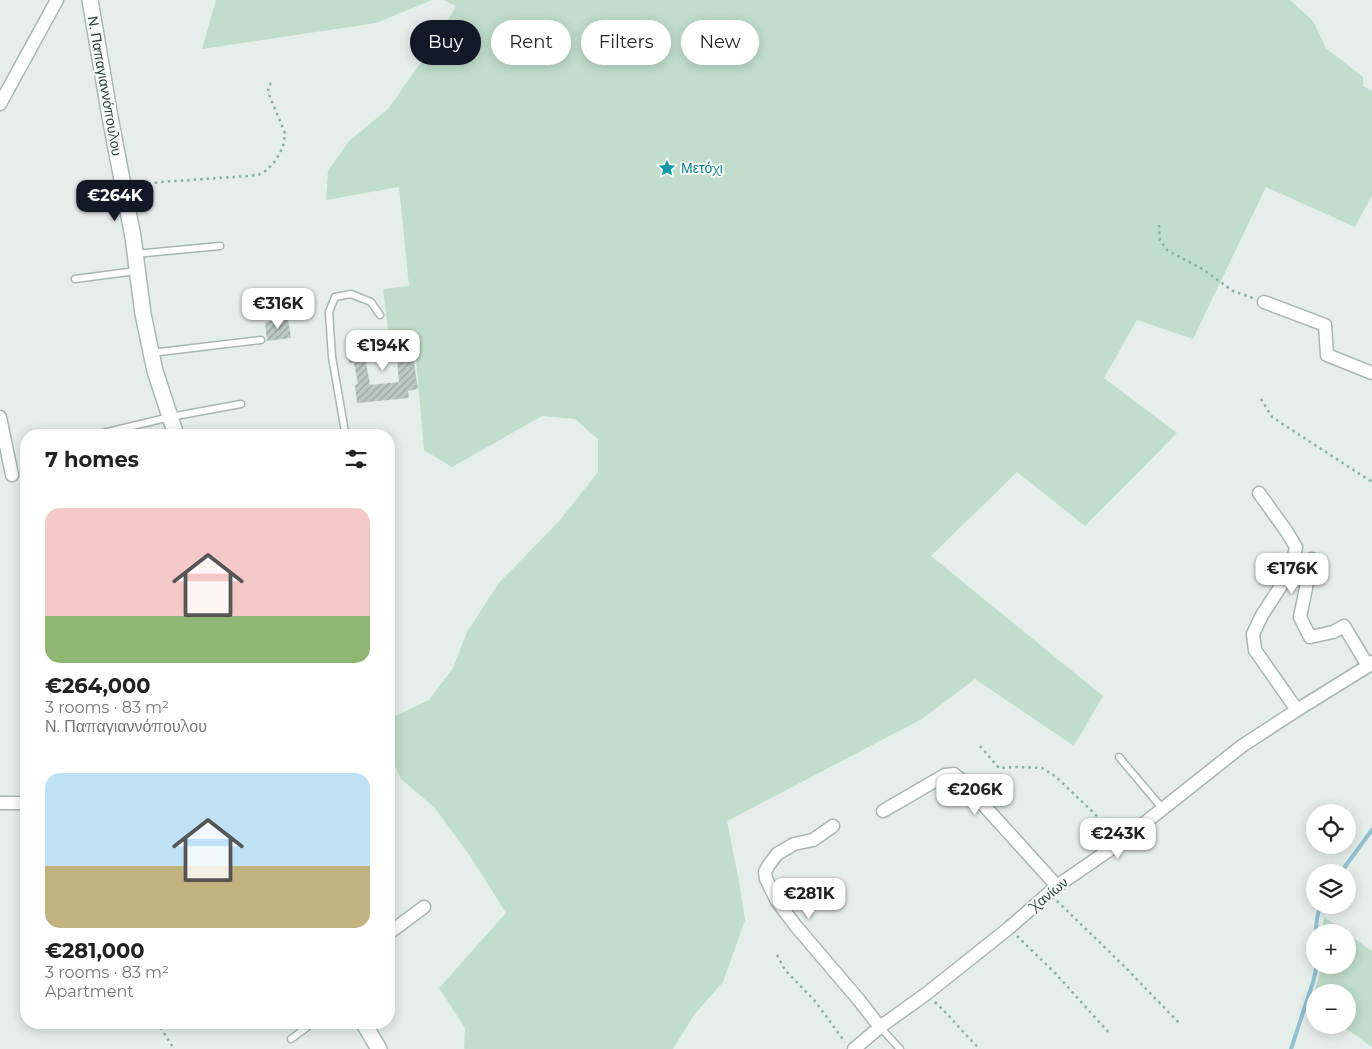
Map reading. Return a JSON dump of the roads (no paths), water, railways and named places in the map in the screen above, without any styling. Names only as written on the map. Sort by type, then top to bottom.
[{"type":"street","points":[[0,104],[57,0]]},
{"type":"street","name":"Ν. Παπαγιαννόπουλου","points":[[90,0],[126,199],[143,314],[155,371],[174,429]]},
{"type":"street","points":[[1264,302],[1324,325],[1327,355],[1372,373]]},
{"type":"street","points":[[0,417],[12,475]]},
{"type":"street","points":[[1259,493],[1296,547],[1291,569],[1262,615],[1254,634],[1255,650],[1297,710]]},
{"type":"street","points":[[1312,559],[1300,618],[1310,637],[1334,632],[1344,626],[1370,664]]},
{"type":"street","name":"Χανίων","points":[[850,1046],[926,994],[1009,928],[1053,889],[1118,844],[1242,746],[1370,664]]},
{"type":"street","points":[[883,811],[945,775],[954,774],[1053,889]]},
{"type":"street","points":[[0,803],[20,803]]},
{"type":"street","points":[[833,826],[813,840],[794,844],[777,854],[765,872],[766,879],[777,901],[880,1027]]},
{"type":"street","points":[[395,929],[424,908]]},
{"type":"street","points":[[367,1029],[379,1049]]},
{"type":"lane","points":[[135,254],[220,246]]},
{"type":"lane","points":[[75,279],[138,271]]},
{"type":"lane","points":[[345,429],[332,357],[329,312],[335,297],[351,294],[371,302],[380,315]]},
{"type":"lane","points":[[152,353],[261,340]]},
{"type":"lane","points":[[121,429],[170,417],[241,404]]},
{"type":"lane","points":[[1119,758],[1162,808]]},
{"type":"lane","points":[[880,1027],[900,1049]]},
{"type":"lane","points":[[291,1039],[305,1029]]},
{"type":"waterway","points":[[1347,864],[1372,830]]},
{"type":"waterway","points":[[1317,924],[1318,914]]},
{"type":"waterway","points":[[1291,1049],[1315,974]]},
{"type":"place","name":"Μετόχι","points":[[667,168]]}]
